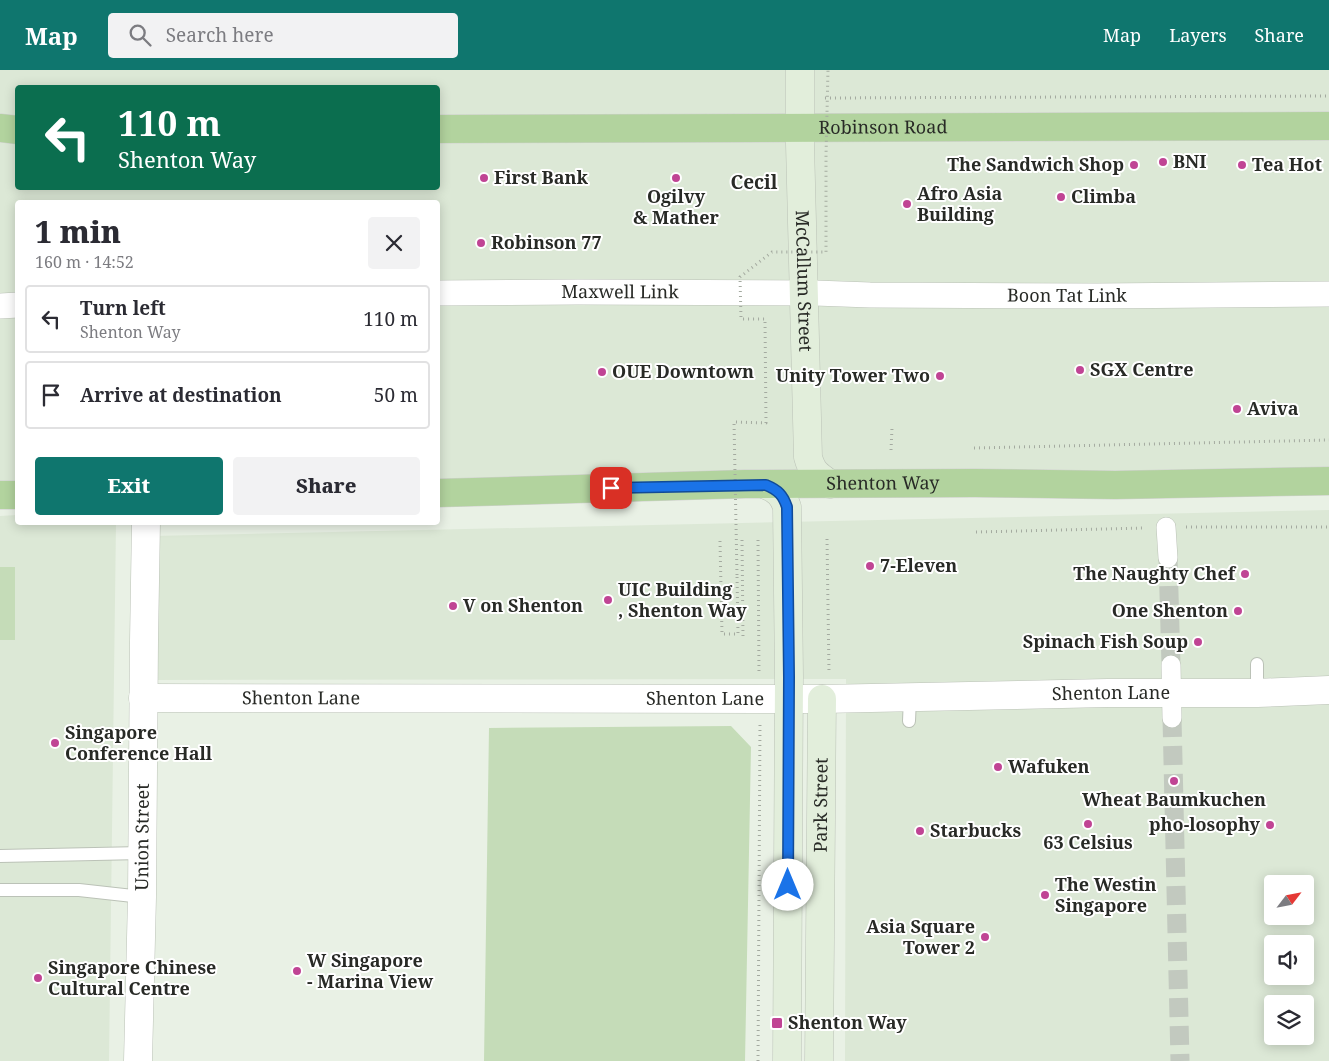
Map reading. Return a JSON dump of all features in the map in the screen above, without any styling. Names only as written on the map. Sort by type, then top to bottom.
[{"type":"highway","name":"Robinson Road","points":[[440,129],[1329,126]]},
{"type":"highway","points":[[0,128],[15,130]]},
{"type":"highway","name":"Shenton Way","points":[[440,493],[830,484],[975,483],[1115,485],[1329,481]]},
{"type":"highway","points":[[0,495],[15,495]]},
{"type":"main road","name":"McCallum Street","points":[[800,70],[803,293],[808,457],[816,475],[830,484]]},
{"type":"main road","name":"Park Street","points":[[766,485],[783,496],[787,507],[789,699],[787,1061]]},
{"type":"main road","name":"Park Street","points":[[819,1061],[822,699]]},
{"type":"street","name":"Maxwell Link","points":[[440,293],[803,293]]},
{"type":"street","name":"Boon Tat Link","points":[[803,293],[1097,296],[1329,294]]},
{"type":"street","points":[[0,306],[15,305]]},
{"type":"street","name":"Union Street","points":[[138,1061],[142,897],[146,525]]},
{"type":"street","points":[[1166,527],[1168,558]]},
{"type":"street","points":[[1171,665],[1172,705]]},
{"type":"street","name":"Shenton Lane","points":[[143,698],[822,699],[910,709],[1108,693],[1172,705],[1257,693],[1329,690]]},
{"type":"lane","points":[[1257,664],[1257,693]]},
{"type":"lane","points":[[0,856],[142,853]]},
{"type":"lane","points":[[0,890],[79,890],[142,897]]},
{"type":"path","points":[[720,541],[722,634],[738,634],[734,422],[766,422],[765,319],[741,319],[740,277],[772,252],[826,252],[828,70]]},
{"type":"path","points":[[800,98],[1329,96]]},
{"type":"path","points":[[891,450],[892,428]]},
{"type":"path","points":[[974,448],[1329,440]]},
{"type":"path","points":[[976,532],[1166,527],[1329,527]]},
{"type":"path","points":[[742,540],[743,637]]},
{"type":"path","points":[[758,540],[759,676]]},
{"type":"path","points":[[758,1061],[760,718]]},
{"type":"shaded area","points":[[0,70],[1329,70],[1329,481],[440,493],[440,200],[15,200],[15,495],[0,495]]},
{"type":"shaded area","points":[[1329,510],[1329,1061],[845,1061],[846,679],[150,680],[153,536]]},
{"type":"shaded area","points":[[15,515],[15,525],[116,525],[109,1061],[0,1061],[0,516]]},
{"type":"green space","points":[[0,567],[15,567],[15,640],[0,640]]},
{"type":"green space","points":[[731,726],[751,747],[745,1061],[484,1061],[489,728]]},
{"type":"tunnel","points":[[1168,558],[1171,665]]},
{"type":"tunnel","points":[[1172,718],[1180,1061]]},
{"type":"place","name":"BNI","points":[[1163,162]]},
{"type":"place","name":"The Sandwich Shop","points":[[1134,165]]},
{"type":"place","name":"Tea Hot","points":[[1242,165]]},
{"type":"place","name":"First Bank","points":[[484,178]]},
{"type":"place","name":"Ogilvy & Mather","points":[[676,178]]},
{"type":"place","name":"Climba","points":[[1061,197]]},
{"type":"place","name":"Afro Asia Building","points":[[907,204]]},
{"type":"place","name":"Robinson 77","points":[[481,243]]},
{"type":"place","name":"SGX Centre","points":[[1080,370]]},
{"type":"place","name":"OUE Downtown","points":[[602,372]]},
{"type":"place","name":"Unity Tower Two","points":[[940,376]]},
{"type":"place","name":"Aviva","points":[[1237,409]]},
{"type":"place","name":"7-Eleven","points":[[870,566]]},
{"type":"place","name":"The Naughty Chef","points":[[1245,574]]},
{"type":"place","name":"UIC Building , Shenton Way","points":[[608,600]]},
{"type":"place","name":"V on Shenton","points":[[453,606]]},
{"type":"place","name":"One Shenton","points":[[1238,611]]},
{"type":"place","name":"Spinach Fish Soup","points":[[1198,642]]},
{"type":"place","name":"Singapore Conference Hall","points":[[55,743]]},
{"type":"place","name":"Wafuken","points":[[998,767]]},
{"type":"place","name":"Wheat Baumkuchen","points":[[1174,781]]},
{"type":"place","name":"63 Celsius","points":[[1088,824]]},
{"type":"place","name":"pho-losophy","points":[[1270,825]]},
{"type":"place","name":"Starbucks","points":[[920,831]]},
{"type":"place","name":"The Westin Singapore","points":[[1045,895]]},
{"type":"place","name":"Asia Square Tower 2","points":[[985,937]]},
{"type":"place","name":"W Singapore - Marina View","points":[[297,971]]},
{"type":"place","name":"Singapore Chinese Cultural Centre","points":[[38,978]]},
{"type":"place","name":"Shenton Way","points":[[777,1023]]},
{"type":"district","name":"Cecil","points":[[754,182]]},
{"type":"route","points":[[611,488],[745,484],[766,485],[783,496],[787,507],[789,618],[788,885]]}]
